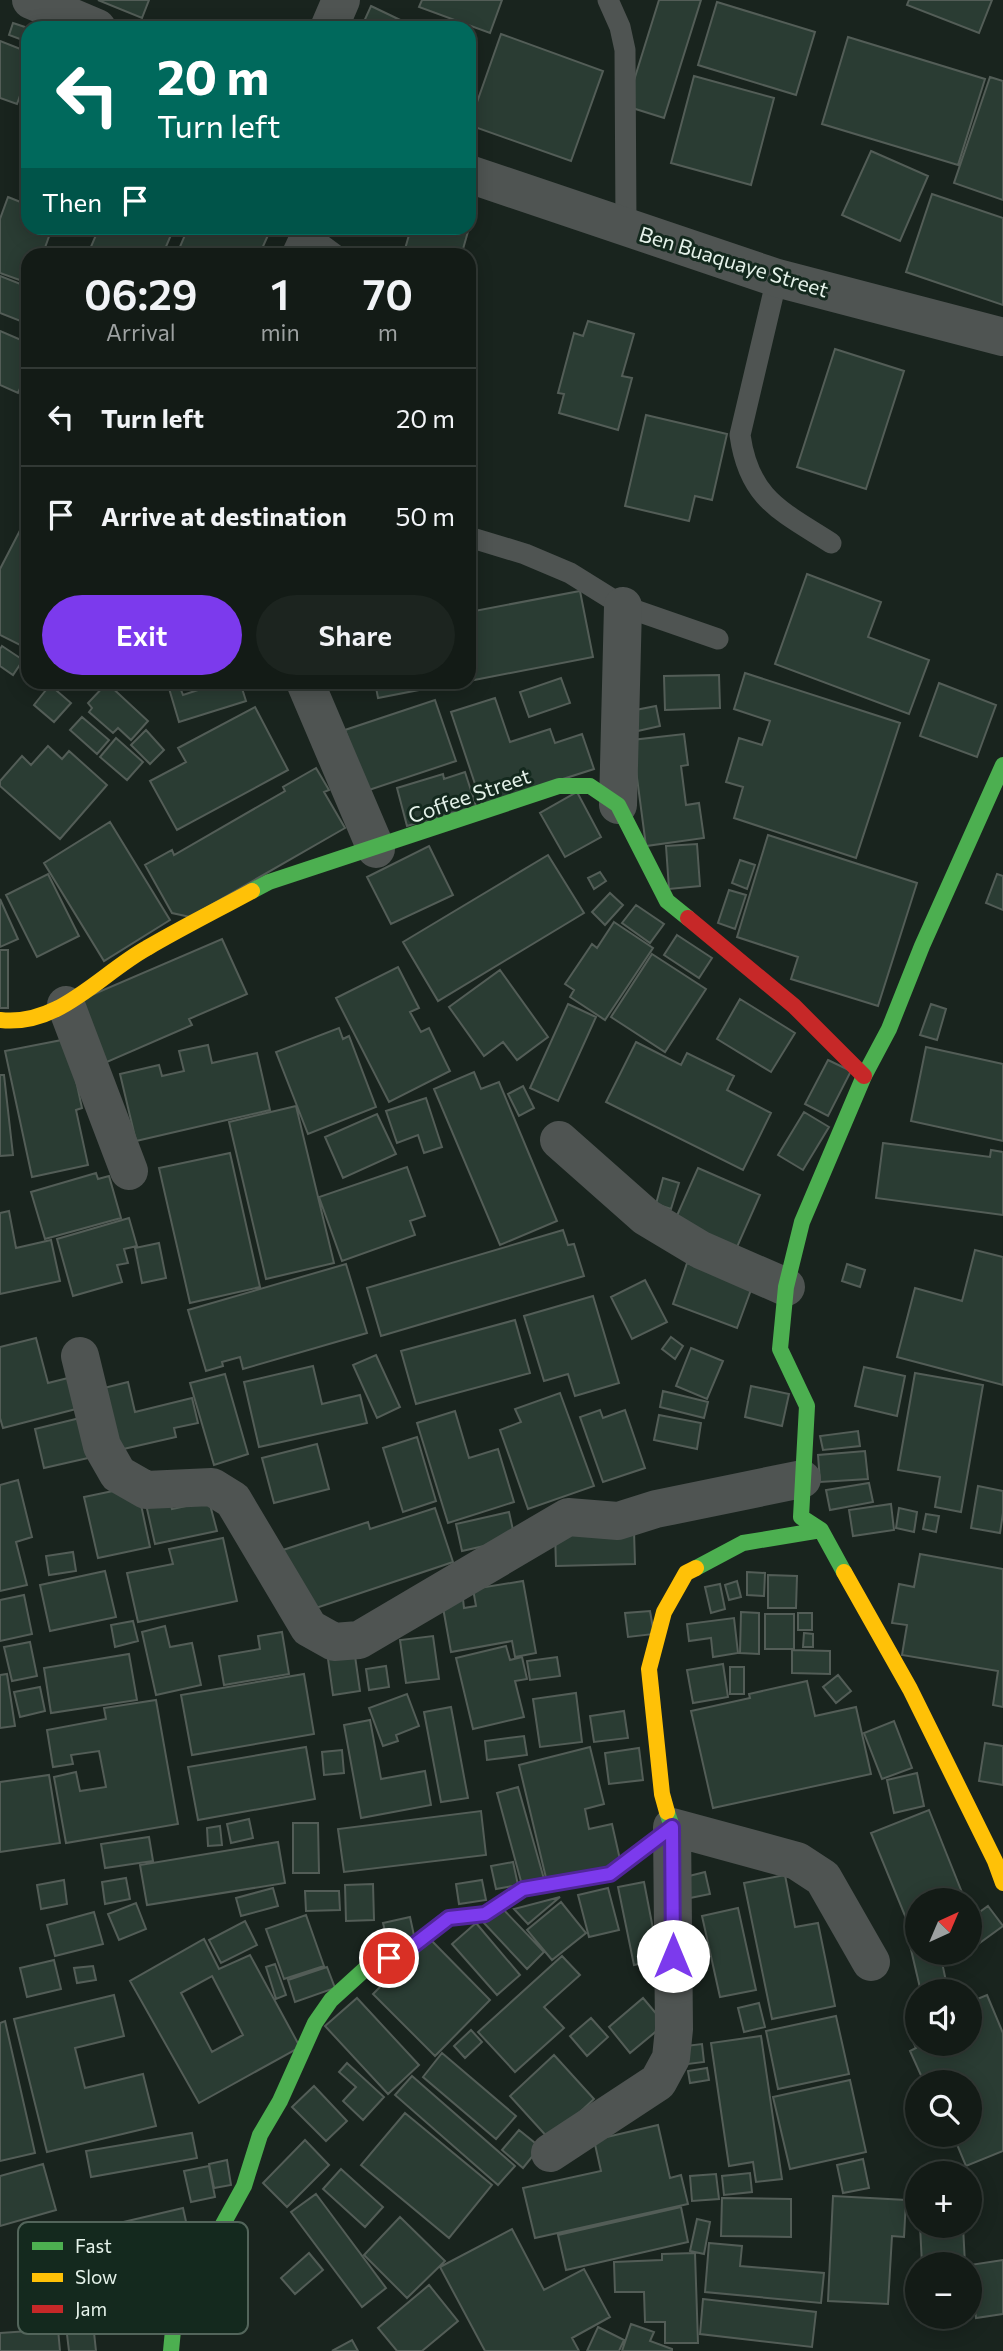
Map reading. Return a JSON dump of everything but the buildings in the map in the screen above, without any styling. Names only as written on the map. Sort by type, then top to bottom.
[{"type":"street","points":[[31,0],[80,21]]},
{"type":"street","points":[[332,21],[341,0]]},
{"type":"street","name":"Ben Buaquaye Street","points":[[476,176],[777,278],[1003,337]]},
{"type":"street","points":[[618,805],[623,606]]},
{"type":"street","points":[[308,689],[376,849]]},
{"type":"street","points":[[1003,765],[922,946],[889,1029],[864,1076],[802,1223],[786,1287],[780,1349],[807,1406],[802,1517],[821,1530],[910,1689],[995,1861],[1003,1883]]},
{"type":"street","name":"Coffee Street","points":[[0,1020],[18,1022],[66,1005],[144,949],[269,882],[376,849],[559,786],[590,786],[618,805],[667,901],[794,1006],[864,1076]]},
{"type":"street","points":[[66,1005],[129,1171]]},
{"type":"street","points":[[559,1140],[646,1217],[701,1250],[786,1287]]},
{"type":"street","points":[[80,1356],[102,1446],[118,1474],[146,1490],[212,1487],[233,1500],[309,1628],[334,1642],[359,1640],[568,1517],[618,1521],[656,1509],[802,1479]]},
{"type":"street","points":[[550,2152],[658,2082],[671,2058],[674,2029],[672,1827],[662,1794],[649,1670],[664,1612],[686,1573],[743,1544],[821,1530]]},
{"type":"street","points":[[672,1827],[797,1861],[823,1878],[871,1962]]},
{"type":"street","points":[[225,2222],[244,2186],[260,2136],[280,2101],[315,2023],[331,2000],[364,1970],[414,1945],[449,1918],[485,1914],[523,1889],[610,1874],[672,1827]]},
{"type":"lane","points":[[607,0],[620,27],[625,50],[626,227]]},
{"type":"lane","points":[[311,235],[327,248]]},
{"type":"lane","points":[[777,278],[740,435],[744,458],[755,484],[775,506],[831,543]]},
{"type":"lane","points":[[476,539],[524,554],[570,573],[623,606],[718,639]]},
{"type":"traffic: fast","points":[[844,1572],[821,1530],[801,1517],[807,1406],[780,1349],[786,1287],[802,1222],[1003,765]]},
{"type":"traffic: fast","points":[[252,891],[269,882],[559,786],[590,786],[618,805],[667,901],[688,918]]},
{"type":"traffic: fast","points":[[696,1568],[743,1543],[821,1530]]},
{"type":"traffic: fast","points":[[224,2222],[244,2186],[260,2135],[280,2101],[315,2023],[331,2000],[364,1970],[414,1945],[448,1918],[485,1914],[523,1889],[610,1874],[672,1827],[667,1812]]},
{"type":"traffic: fast","points":[[171,2351],[173,2334]]},
{"type":"traffic: slow","points":[[0,1020],[21,1020],[60,1007],[147,948],[252,891]]},
{"type":"traffic: slow","points":[[667,1812],[662,1794],[649,1669],[664,1612],[686,1573],[696,1568]]},
{"type":"traffic: slow","points":[[844,1572],[910,1689],[995,1861],[1003,1883]]},
{"type":"traffic: jam","points":[[688,918],[794,1006],[864,1076]]},
{"type":"route","points":[[389,1958],[414,1945],[449,1918],[485,1914],[523,1889],[610,1874],[672,1827],[673,1956]]}]
